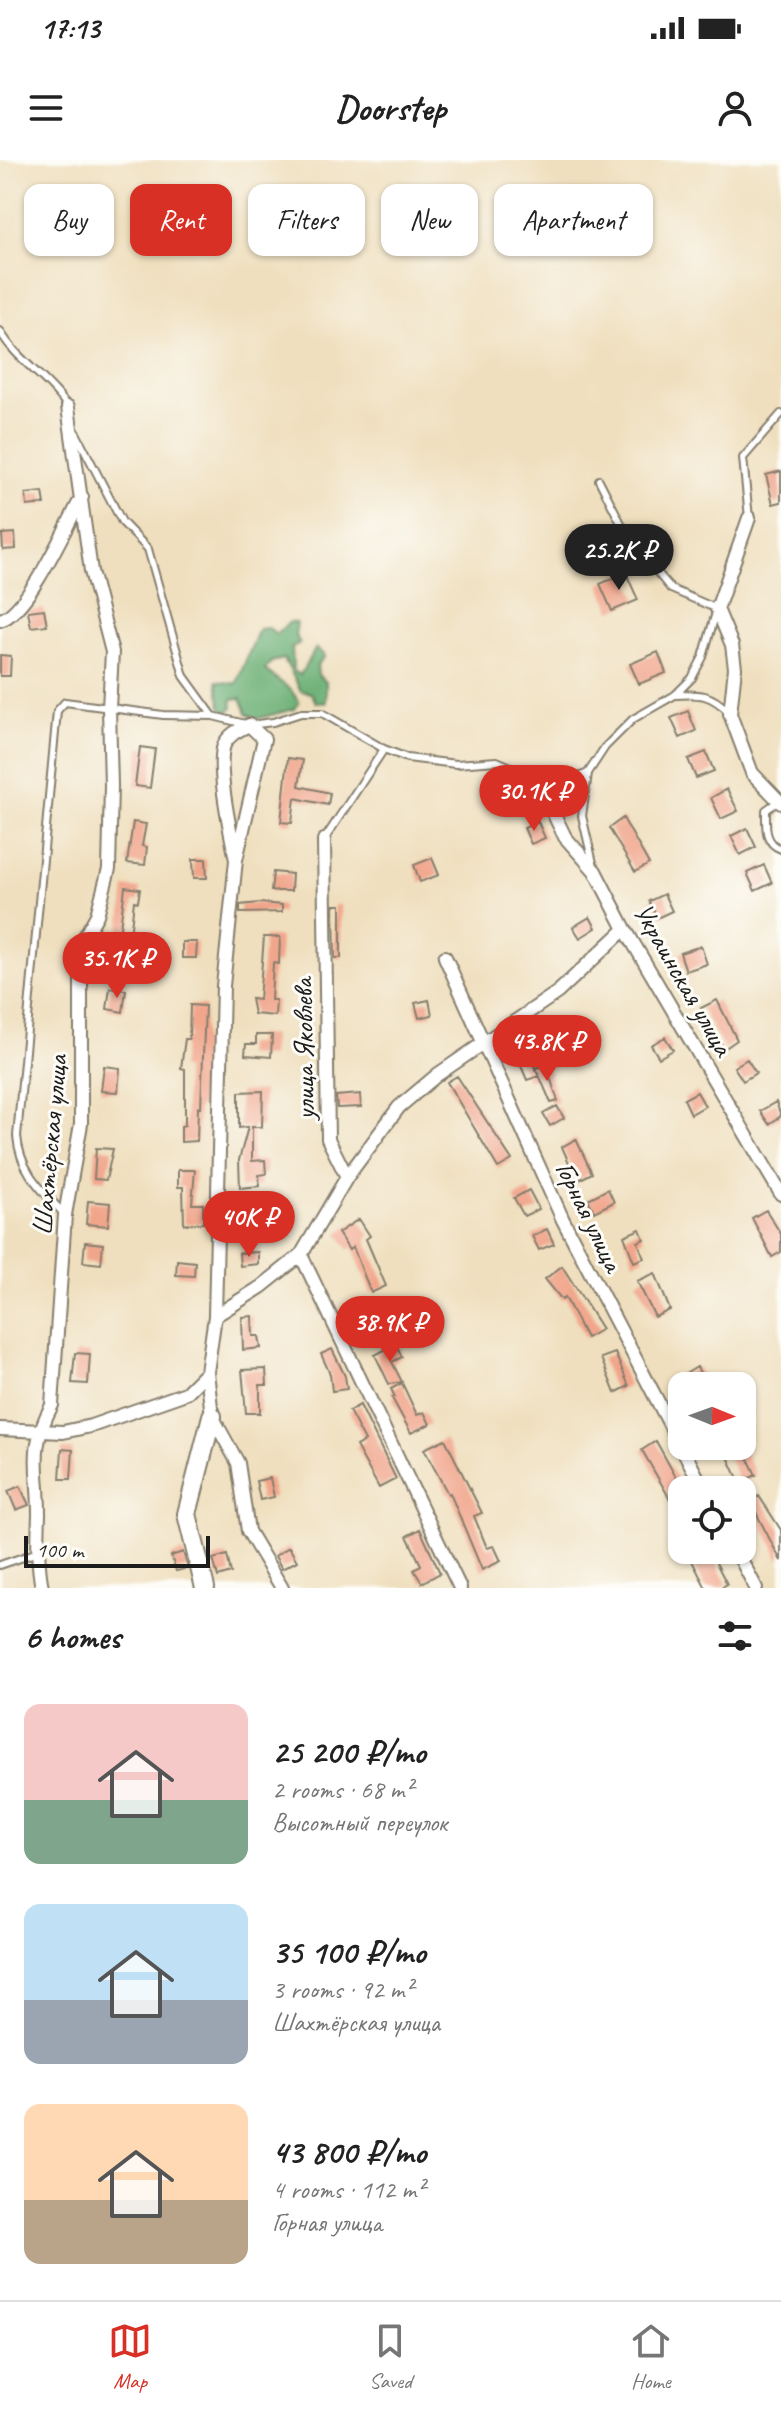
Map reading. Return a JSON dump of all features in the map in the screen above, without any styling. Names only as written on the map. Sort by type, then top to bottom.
[{"type":"street","name":"Шахтёрская улица","points":[[42,1588],[35,1553],[38,1431],[52,1405],[65,1215],[82,1109],[81,943],[97,915],[109,869],[112,652],[91,571],[68,407]]},
{"type":"street","points":[[0,620],[10,617],[27,596],[82,497]]},
{"type":"street","points":[[749,518],[717,609],[732,645],[735,668],[730,714],[752,773],[779,802]]},
{"type":"street","points":[[205,1588],[187,1514],[212,1416],[207,1372],[215,1316],[223,986],[236,860],[264,739],[249,725],[231,734],[223,747],[225,801],[236,860]]},
{"type":"street","name":"Украинская улица","points":[[543,792],[565,837],[595,871],[625,929],[781,1194]]},
{"type":"street","name":"улица Яковлева","points":[[324,840],[328,1139],[347,1177]]},
{"type":"street","points":[[215,1316],[261,1287],[301,1255],[347,1177],[399,1107],[483,1043],[558,992],[625,929]]},
{"type":"street","name":"Горная улица","points":[[445,957],[563,1220],[697,1476]]},
{"type":"street","points":[[301,1255],[460,1588]]},
{"type":"street","points":[[0,1429],[63,1432],[91,1426],[186,1393],[207,1372]]},
{"type":"street","points":[[212,1416],[238,1463],[248,1531],[282,1588]]},
{"type":"street","points":[[743,1564],[756,1588]]},
{"type":"lane","points":[[0,331],[3,344],[59,393],[68,407]]},
{"type":"lane","points":[[749,518],[743,458],[781,414]]},
{"type":"lane","points":[[72,426],[122,522],[148,549],[159,598],[184,676],[213,716]]},
{"type":"lane","points":[[595,871],[582,816],[588,773],[605,747],[633,719],[675,695],[692,678],[703,657],[717,609],[671,589],[628,537],[599,480]]},
{"type":"lane","points":[[675,695],[698,694],[715,698],[730,714]]},
{"type":"lane","points":[[65,1215],[29,1176],[19,1158],[17,1136],[57,711],[65,702],[213,716],[249,725],[273,722],[301,713],[322,713],[384,749],[420,760],[456,764],[497,761],[520,771],[543,792],[588,773]]},
{"type":"lane","points":[[264,739],[273,722]]},
{"type":"lane","points":[[324,840],[384,749]]},
{"type":"lane","points":[[779,802],[766,810],[766,835],[774,846],[781,849]]},
{"type":"lane","points":[[0,1565],[35,1553]]},
{"type":"green space","points":[[290,622],[297,623],[295,635],[300,643],[292,647],[293,670],[300,675],[316,648],[325,656],[317,665],[318,675],[326,682],[326,703],[316,702],[311,693],[301,691],[284,659],[271,662],[265,670],[291,690],[299,702],[294,709],[256,719],[247,713],[241,698],[232,699],[233,707],[228,712],[221,707],[217,681],[236,684],[259,629],[269,628],[276,634]]},
{"type":"building","points":[[781,471],[781,502],[773,504],[766,475]]},
{"type":"building","points":[[43,492],[45,504],[27,506],[26,494]]},
{"type":"building","points":[[15,533],[16,549],[3,550],[2,534]]},
{"type":"building","points":[[610,535],[614,545],[576,561],[572,550]]},
{"type":"building","points":[[626,573],[638,600],[612,611],[600,584]]},
{"type":"building","points":[[44,609],[47,625],[31,627],[28,611]]},
{"type":"building","points":[[658,652],[666,673],[639,684],[630,664]]},
{"type":"building","points":[[0,655],[11,656],[10,676],[0,676]]},
{"type":"building","points":[[688,711],[696,731],[680,738],[671,718]]},
{"type":"building","points":[[140,747],[155,749],[150,788],[135,786]]},
{"type":"building","points":[[706,752],[714,771],[696,778],[688,759]]},
{"type":"building","points":[[288,758],[303,760],[299,786],[330,793],[328,805],[295,798],[292,823],[281,822]]},
{"type":"building","points":[[727,789],[738,811],[721,819],[711,798]]},
{"type":"building","points":[[623,818],[649,864],[635,872],[609,828]]},
{"type":"building","points":[[133,822],[146,824],[142,846],[147,847],[145,865],[127,863]]},
{"type":"building","points":[[538,822],[545,838],[531,844],[524,828]]},
{"type":"building","points":[[747,828],[756,847],[740,855],[731,836]]},
{"type":"building","points":[[432,858],[439,875],[420,882],[414,865]]},
{"type":"building","points":[[193,859],[206,859],[207,878],[194,878]]},
{"type":"building","points":[[764,865],[772,883],[755,891],[747,873]]},
{"type":"building","points":[[273,872],[292,874],[291,891],[271,891]]},
{"type":"building","points":[[125,887],[140,889],[138,902],[134,901],[127,962],[116,961]]},
{"type":"building","points":[[664,894],[672,911],[657,918],[649,901]]},
{"type":"building","points":[[240,905],[282,905],[282,912],[240,913]]},
{"type":"building","points":[[334,905],[341,905],[341,958],[335,958]]},
{"type":"building","points":[[590,917],[596,928],[580,938],[573,927]]},
{"type":"building","points":[[264,937],[280,937],[279,964],[273,963],[271,1000],[276,1000],[275,1016],[254,1014],[251,999],[259,1000]]},
{"type":"building","points":[[182,942],[197,942],[196,958],[182,958]]},
{"type":"building","points":[[701,946],[707,964],[686,971],[680,953]]},
{"type":"building","points":[[110,988],[126,990],[123,1012],[107,1009]]},
{"type":"building","points":[[429,1000],[432,1015],[419,1018],[415,1003]]},
{"type":"building","points":[[717,1000],[737,1040],[724,1049],[701,1008]]},
{"type":"building","points":[[190,1005],[205,1006],[201,1107],[198,1107],[197,1141],[181,1142],[181,1126],[185,1125],[185,1069],[181,1068],[185,1039],[189,1039]]},
{"type":"building","points":[[256,1035],[272,1035],[271,1057],[245,1055],[246,1044],[256,1044]]},
{"type":"building","points":[[665,1037],[673,1050],[659,1058],[651,1045]]},
{"type":"building","points":[[523,1042],[539,1076],[527,1080],[513,1047]]},
{"type":"building","points":[[747,1059],[756,1073],[743,1081],[734,1067]]},
{"type":"building","points":[[546,1065],[558,1101],[551,1103],[536,1068]]},
{"type":"building","points":[[104,1066],[120,1068],[118,1092],[101,1091]]},
{"type":"building","points":[[457,1076],[512,1160],[498,1168],[447,1082]]},
{"type":"building","points":[[263,1091],[262,1127],[252,1127],[252,1161],[265,1160],[266,1174],[259,1175],[260,1186],[240,1188],[239,1160],[248,1127],[239,1128],[239,1092]]},
{"type":"building","points":[[697,1092],[705,1106],[691,1114],[684,1099]]},
{"type":"building","points":[[360,1094],[361,1107],[337,1108],[336,1096]]},
{"type":"building","points":[[776,1102],[781,1116],[769,1124],[760,1111]]},
{"type":"building","points":[[557,1106],[564,1118],[550,1126],[543,1114]]},
{"type":"building","points":[[576,1139],[592,1173],[577,1181],[562,1147]]},
{"type":"building","points":[[96,1148],[113,1149],[106,1180],[94,1179]]},
{"type":"building","points":[[178,1170],[195,1170],[192,1204],[203,1204],[203,1223],[184,1224],[183,1187],[178,1187]]},
{"type":"building","points":[[608,1189],[614,1202],[594,1212],[588,1199]]},
{"type":"building","points":[[529,1190],[539,1209],[524,1216],[514,1198]]},
{"type":"building","points":[[88,1201],[110,1203],[108,1226],[86,1224]]},
{"type":"building","points":[[766,1210],[781,1234],[781,1252],[772,1257],[752,1218]]},
{"type":"building","points":[[257,1211],[258,1229],[238,1230],[238,1212]]},
{"type":"building","points":[[359,1219],[370,1236],[366,1239],[386,1286],[371,1293],[353,1247],[349,1250],[338,1233]]},
{"type":"building","points":[[547,1229],[554,1244],[539,1250],[532,1236]]},
{"type":"building","points":[[640,1229],[644,1239],[638,1242],[644,1258],[634,1262],[624,1236]]},
{"type":"building","points":[[85,1242],[103,1244],[101,1264],[83,1262]]},
{"type":"building","points":[[258,1252],[258,1264],[240,1266],[239,1253]]},
{"type":"building","points":[[177,1260],[195,1262],[194,1276],[176,1275]]},
{"type":"building","points":[[562,1266],[602,1329],[586,1338],[565,1297],[562,1300],[545,1279]]},
{"type":"building","points":[[655,1273],[670,1310],[655,1317],[637,1281]]},
{"type":"building","points":[[252,1316],[253,1336],[259,1336],[261,1348],[243,1350],[242,1317]]},
{"type":"building","points":[[396,1344],[402,1357],[392,1362],[402,1382],[389,1384],[375,1355]]},
{"type":"building","points":[[332,1349],[345,1376],[347,1389],[332,1391],[330,1374],[321,1354]]},
{"type":"building","points":[[75,1353],[90,1354],[88,1384],[72,1383]]},
{"type":"building","points":[[615,1353],[629,1386],[615,1393],[601,1358]]},
{"type":"building","points":[[266,1369],[267,1385],[260,1385],[260,1413],[246,1413],[242,1370]]},
{"type":"building","points":[[402,1383],[417,1415],[424,1412],[430,1424],[411,1433],[392,1398],[395,1397],[391,1389]]},
{"type":"building","points":[[360,1405],[396,1479],[379,1488],[356,1446],[365,1441],[349,1411]]},
{"type":"building","points":[[445,1439],[482,1513],[474,1516],[487,1548],[494,1546],[501,1561],[482,1570],[450,1493],[424,1449]]},
{"type":"building","points":[[656,1441],[675,1476],[668,1476],[668,1496],[642,1450]]},
{"type":"building","points":[[62,1449],[73,1450],[71,1479],[60,1479]]},
{"type":"building","points":[[729,1460],[749,1460],[756,1475],[737,1476]]},
{"type":"building","points":[[270,1478],[274,1497],[260,1500],[256,1481]]},
{"type":"building","points":[[20,1486],[29,1505],[16,1510],[8,1491]]},
{"type":"building","points":[[759,1496],[781,1530],[781,1561],[756,1513],[756,1498]]},
{"type":"building","points":[[420,1529],[440,1573],[422,1583],[414,1570],[421,1565],[407,1536]]},
{"type":"building","points":[[289,1547],[297,1561],[282,1569],[275,1556]]},
{"type":"building","points":[[183,1552],[188,1568],[176,1571],[171,1556]]},
{"type":"building","points":[[227,1555],[231,1573],[218,1577],[213,1559]]},
{"type":"building","points":[[694,1564],[717,1564],[727,1584],[720,1588],[706,1588]]}]
